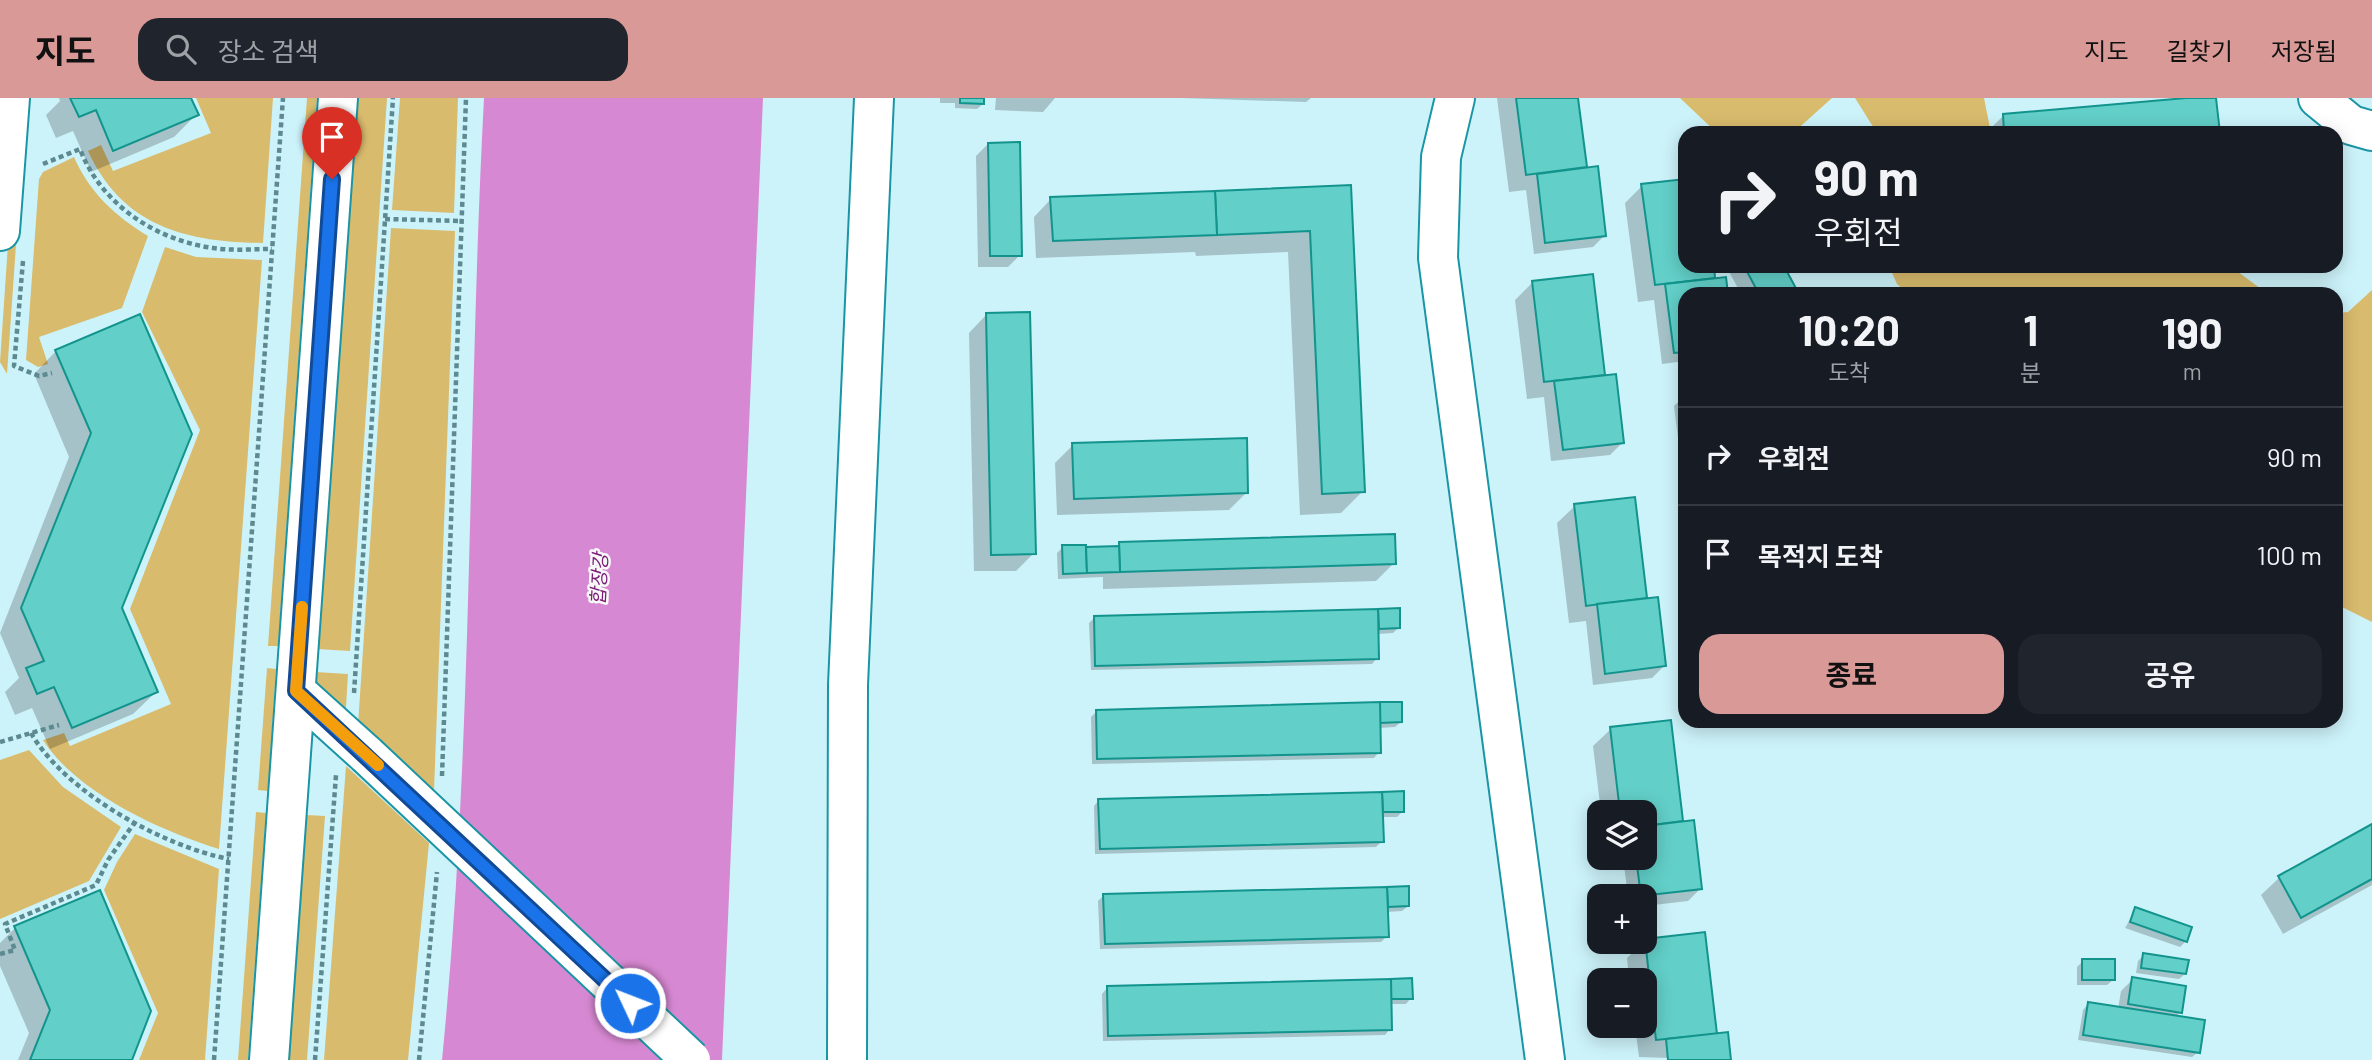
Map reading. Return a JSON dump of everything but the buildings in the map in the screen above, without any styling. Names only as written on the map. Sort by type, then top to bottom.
[{"type":"street","points":[[9,98],[12,239]]},
{"type":"street","points":[[269,1060],[338,98]]},
{"type":"street","points":[[847,1060],[848,685],[874,98]]},
{"type":"street","points":[[1455,98],[1441,157],[1438,258],[1545,1060]]},
{"type":"street","points":[[2318,98],[2351,125],[2372,131]]},
{"type":"street","points":[[296,691],[691,1060]]},
{"type":"path","points":[[214,1060],[283,98]]},
{"type":"path","points":[[315,1060],[337,759],[359,747],[393,98]]},
{"type":"path","points":[[442,782],[466,98]]},
{"type":"path","points":[[38,166],[80,149],[97,184],[129,214],[152,227],[195,245],[272,249]]},
{"type":"path","points":[[385,219],[462,221]]},
{"type":"path","points":[[12,239],[14,366],[39,376],[52,373]]},
{"type":"path","points":[[0,743],[59,725]]},
{"type":"path","points":[[31,733],[40,749],[68,777],[135,821],[202,851],[229,859]]},
{"type":"path","points":[[0,954],[15,950],[5,924],[96,884],[108,860],[135,821]]},
{"type":"path","points":[[419,1060],[438,869]]},
{"type":"shaded area","points":[[196,98],[273,98],[263,243],[208,239],[160,225],[138,213],[119,197],[102,177],[88,151],[101,145],[113,171],[211,133]]},
{"type":"shaded area","points":[[307,98],[317,98],[278,646],[268,646]]},
{"type":"shaded area","points":[[357,98],[387,98],[350,651],[317,649]]},
{"type":"shaded area","points":[[400,98],[458,98],[454,213],[392,210]]},
{"type":"shaded area","points":[[1680,98],[1832,98],[1801,126],[1710,126]]},
{"type":"shaded area","points":[[1855,98],[1984,98],[1990,126],[1873,126]]},
{"type":"shaded area","points":[[74,157],[87,181],[104,202],[148,236],[122,308],[39,337],[48,364],[38,367],[26,360],[39,179],[43,172]]},
{"type":"shaded area","points":[[21,173],[7,374],[0,362],[12,185]]},
{"type":"shaded area","points":[[391,228],[455,231],[434,791],[358,725]]},
{"type":"shaded area","points":[[165,247],[196,257],[262,260],[219,849],[172,832],[122,808],[77,777],[43,740],[64,733],[70,746],[171,704],[130,609],[200,430],[142,312]]},
{"type":"shaded area","points":[[1892,273],[2240,273],[2258,287],[1900,287]]},
{"type":"shaded area","points":[[2372,290],[2372,622],[2343,608],[2343,312],[2348,312]]},
{"type":"shaded area","points":[[267,668],[276,669],[268,791],[258,790]]},
{"type":"shaded area","points":[[315,672],[348,674],[345,723],[318,689]]},
{"type":"shaded area","points":[[29,750],[63,787],[121,827],[89,881],[0,919],[0,760]]},
{"type":"shaded area","points":[[346,766],[429,843],[408,1060],[324,1060]]},
{"type":"shaded area","points":[[256,812],[266,813],[248,1060],[238,1060]]},
{"type":"shaded area","points":[[306,815],[325,816],[307,1060],[288,1060]]},
{"type":"shaded area","points":[[135,834],[219,869],[205,1060],[139,1060],[158,1013],[104,890],[117,862]]},
{"type":"water","name":"합장강","points":[[484,98],[763,98],[722,1060],[442,1060],[460,820]]},
{"type":"slow traffic","points":[[302,607],[296,691],[378,765]]},
{"type":"route","points":[[332,179],[296,691],[630,1003]]}]
